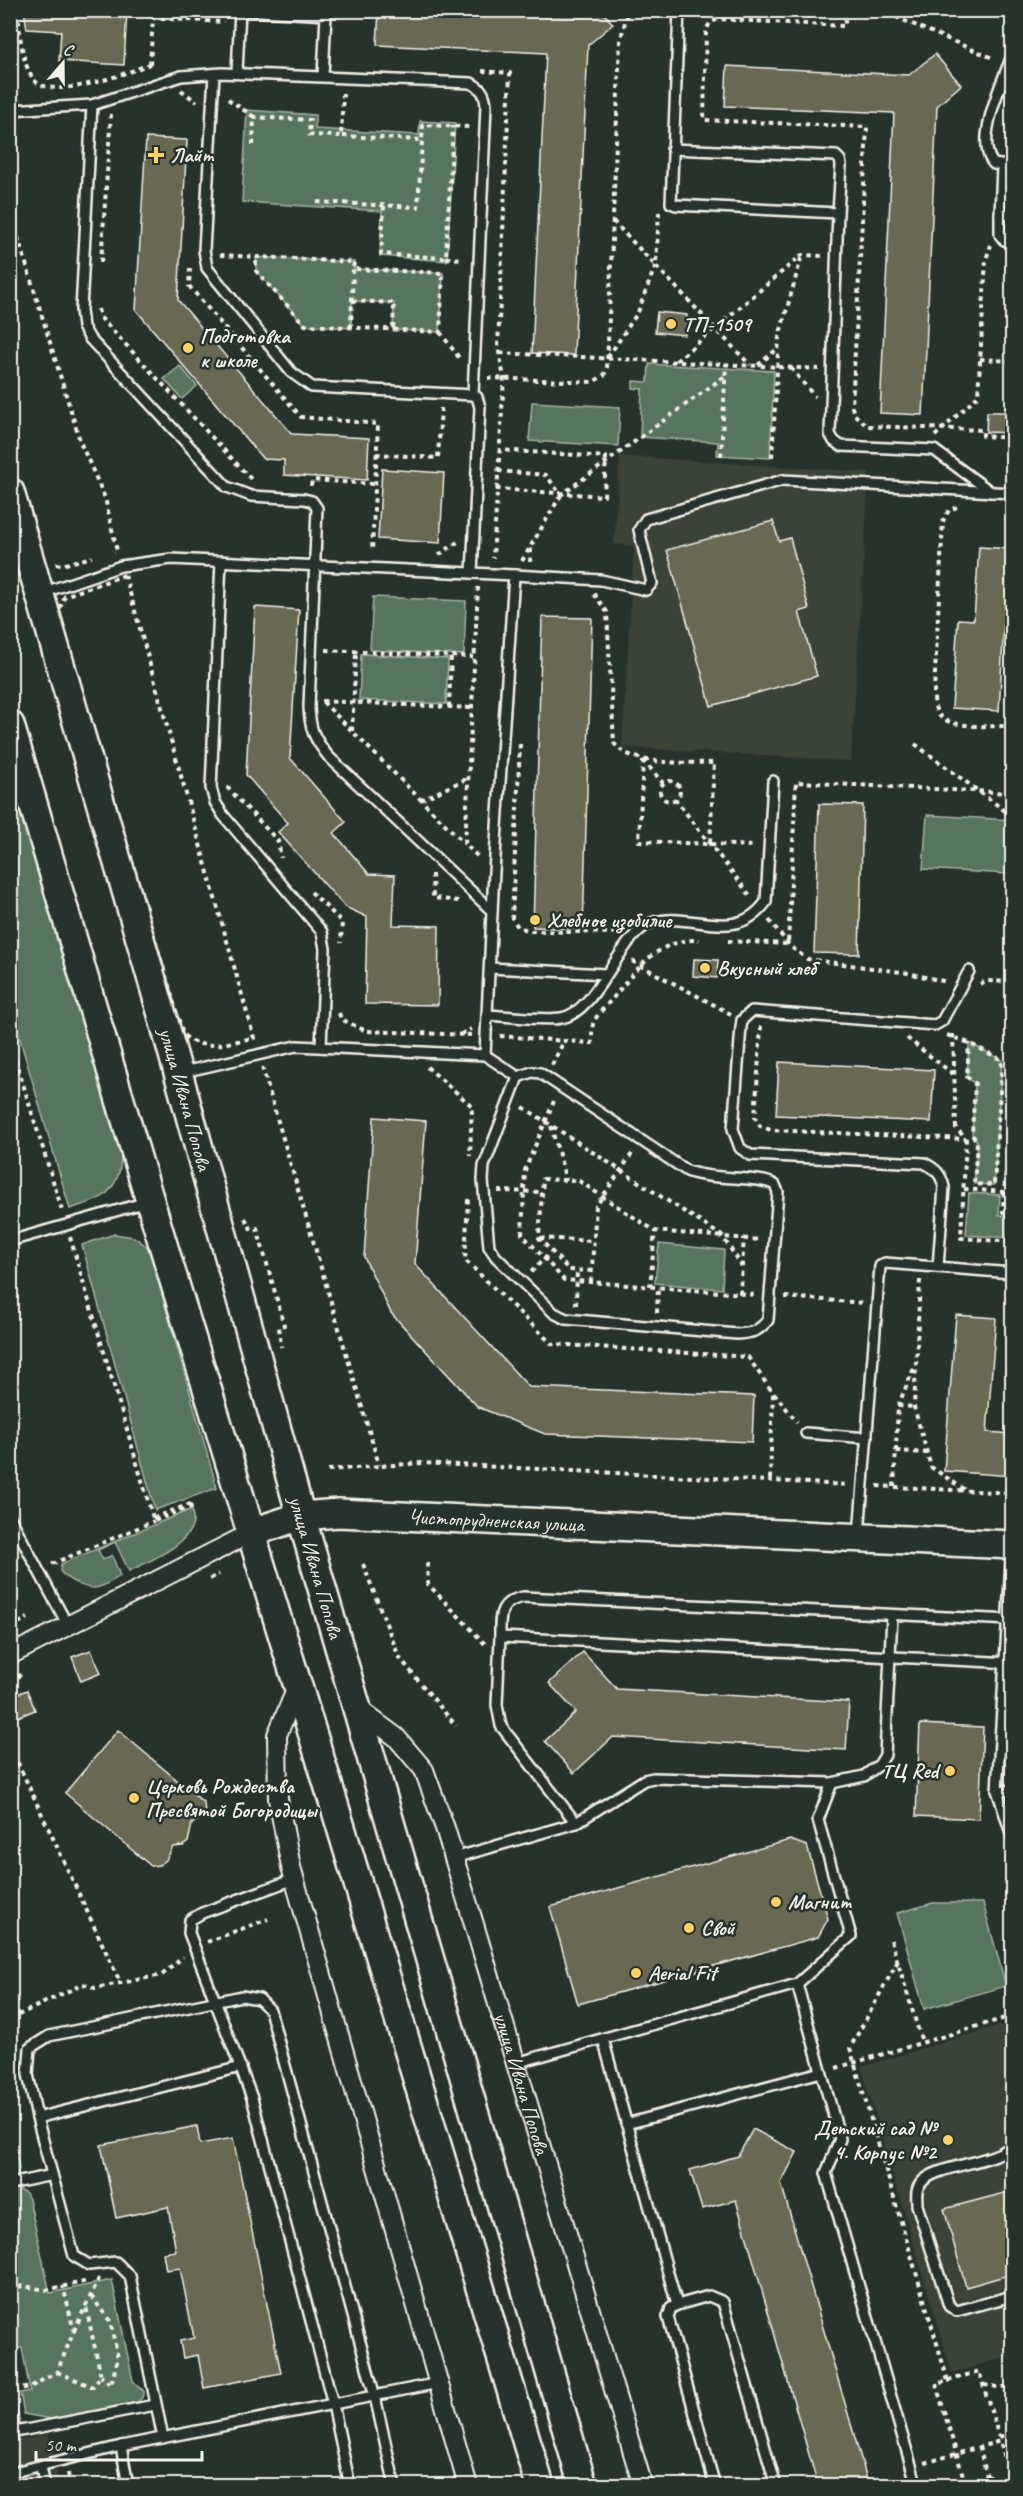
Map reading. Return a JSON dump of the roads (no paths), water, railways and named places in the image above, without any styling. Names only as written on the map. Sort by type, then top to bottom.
[{"type":"main road","name":"улица Ивана Попова","points":[[10,492],[42,593],[301,1516],[583,2486]]},
{"type":"main road","points":[[10,725],[150,1201],[299,1683],[540,2486]]},
{"type":"main road","name":"Чистопрудненская улица","points":[[253,1532],[301,1516],[351,1513],[1012,1545]]},
{"type":"street","name":"Чистопрудненская улица","points":[[10,1655],[253,1532]]},
{"type":"street","points":[[299,1683],[277,1736],[278,1799],[294,1879],[468,2486]]},
{"type":"street","name":"улица Ивана Попова","points":[[357,1708],[396,1737],[424,1770],[454,1858],[642,2486]]},
{"type":"lane","points":[[237,72],[241,10],[326,13],[323,76]]},
{"type":"lane","points":[[679,10],[670,202],[676,205],[838,213]]},
{"type":"lane","points":[[1011,60],[990,114],[987,154],[994,164],[1007,167],[1000,214],[1000,235],[1004,240],[1012,242]]},
{"type":"lane","points":[[10,91],[13,110],[92,105],[181,76],[237,72],[471,83],[481,89],[486,97],[473,395]]},
{"type":"lane","points":[[214,74],[204,254],[212,278],[291,372],[312,387],[473,395],[480,402],[472,573]]},
{"type":"lane","points":[[92,105],[81,310],[83,327],[90,339],[226,487],[251,496],[312,501],[317,508],[309,700],[310,724],[314,739],[327,756],[492,911]]},
{"type":"lane","points":[[672,149],[836,156],[840,160],[830,434],[841,446],[934,450],[991,492]]},
{"type":"lane","points":[[1000,214],[1012,215]]},
{"type":"lane","points":[[42,593],[121,566],[171,559],[601,580],[646,590],[652,583],[639,530],[646,519],[783,480],[1012,493]]},
{"type":"lane","points":[[221,561],[211,788],[215,802],[223,815],[322,932],[325,949],[321,1047]]},
{"type":"lane","points":[[485,1055],[494,872],[514,575]]},
{"type":"lane","points":[[488,1015],[561,1018],[585,1004],[644,926],[662,921],[732,924],[747,921],[766,902],[773,781]]},
{"type":"lane","points":[[490,968],[606,974]]},
{"type":"lane","points":[[938,1267],[944,1187],[935,1169],[924,1163],[750,1155],[740,1148],[733,1129],[742,1020],[752,1011],[935,1025],[942,1021],[969,971]]},
{"type":"lane","points":[[177,1073],[296,1046],[485,1055],[518,1077]]},
{"type":"lane","points":[[532,1072],[540,1073],[687,1171],[704,1177],[765,1182],[775,1185],[778,1192],[768,1320],[761,1329],[753,1333],[566,1319],[554,1313],[491,1252],[483,1174],[486,1158],[518,1077],[532,1072]]},
{"type":"lane","points":[[10,1241],[150,1201]]},
{"type":"lane","points":[[859,1537],[882,1264],[1012,1273]]},
{"type":"lane","points":[[806,1433],[867,1438]]},
{"type":"lane","points":[[10,1517],[68,1626]]},
{"type":"lane","points":[[1012,1545],[1009,1663],[997,1790],[1012,1836]]},
{"type":"lane","points":[[576,1823],[501,1726],[497,1706],[501,1616],[504,1606],[512,1599],[523,1597],[1010,1620]]},
{"type":"lane","points":[[454,1858],[576,1823],[644,1780],[652,1778],[832,1784],[864,1776],[879,1765],[885,1755],[892,1616]]},
{"type":"lane","points":[[500,1637],[1009,1663]]},
{"type":"lane","points":[[516,2063],[796,1984],[851,1936],[818,1820],[832,1784]]},
{"type":"lane","points":[[997,1790],[1012,1791]]},
{"type":"lane","points":[[294,1879],[202,1913],[190,1920],[189,1933],[252,2098],[333,2404],[350,2486]]},
{"type":"lane","points":[[796,1984],[840,2139],[826,2173],[917,2486]]},
{"type":"lane","points":[[163,2438],[132,2284],[127,2272],[116,2262],[89,2265],[74,2256],[37,2118],[28,2074],[30,2048],[49,2036],[242,1996],[259,1999],[270,2010],[375,2397],[396,2486]]},
{"type":"lane","points":[[603,2038],[677,2305]]},
{"type":"lane","points":[[37,2118],[241,2067]]},
{"type":"lane","points":[[626,2124],[821,2072]]},
{"type":"lane","points":[[1012,2146],[999,2155],[933,2175],[922,2181],[917,2190],[917,2205],[949,2306],[957,2311],[1012,2296]]},
{"type":"lane","points":[[10,2184],[52,2175]]},
{"type":"lane","points":[[715,2486],[668,2317],[671,2308],[710,2296],[723,2302],[776,2486]]},
{"type":"lane","points":[[10,2473],[121,2446],[439,2383]]},
{"type":"lane","points":[[10,2407],[15,2432],[155,2404]]},
{"type":"lane","points":[[121,2446],[128,2486]]},
{"type":"lane","points":[[41,2467],[45,2486]]},
{"type":"place","name":"Лайт","points":[[156,155]]},
{"type":"place","name":"ТП-1509","points":[[671,324]]},
{"type":"place","name":"Подготовка к школе","points":[[188,348]]},
{"type":"place","name":"Хлебное изобилие","points":[[535,920]]},
{"type":"place","name":"Вкусный хлеб","points":[[705,968]]},
{"type":"place","name":"ТЦ Red","points":[[950,1771]]},
{"type":"place","name":"Церковь Рождества Пресвятой Богородицы","points":[[134,1798]]},
{"type":"place","name":"Магнит","points":[[776,1902]]},
{"type":"place","name":"Свой","points":[[689,1928]]},
{"type":"place","name":"Aerial Fit","points":[[636,1973]]},
{"type":"place","name":"Детский сад № 4. Корпус №2","points":[[948,2140]]}]
